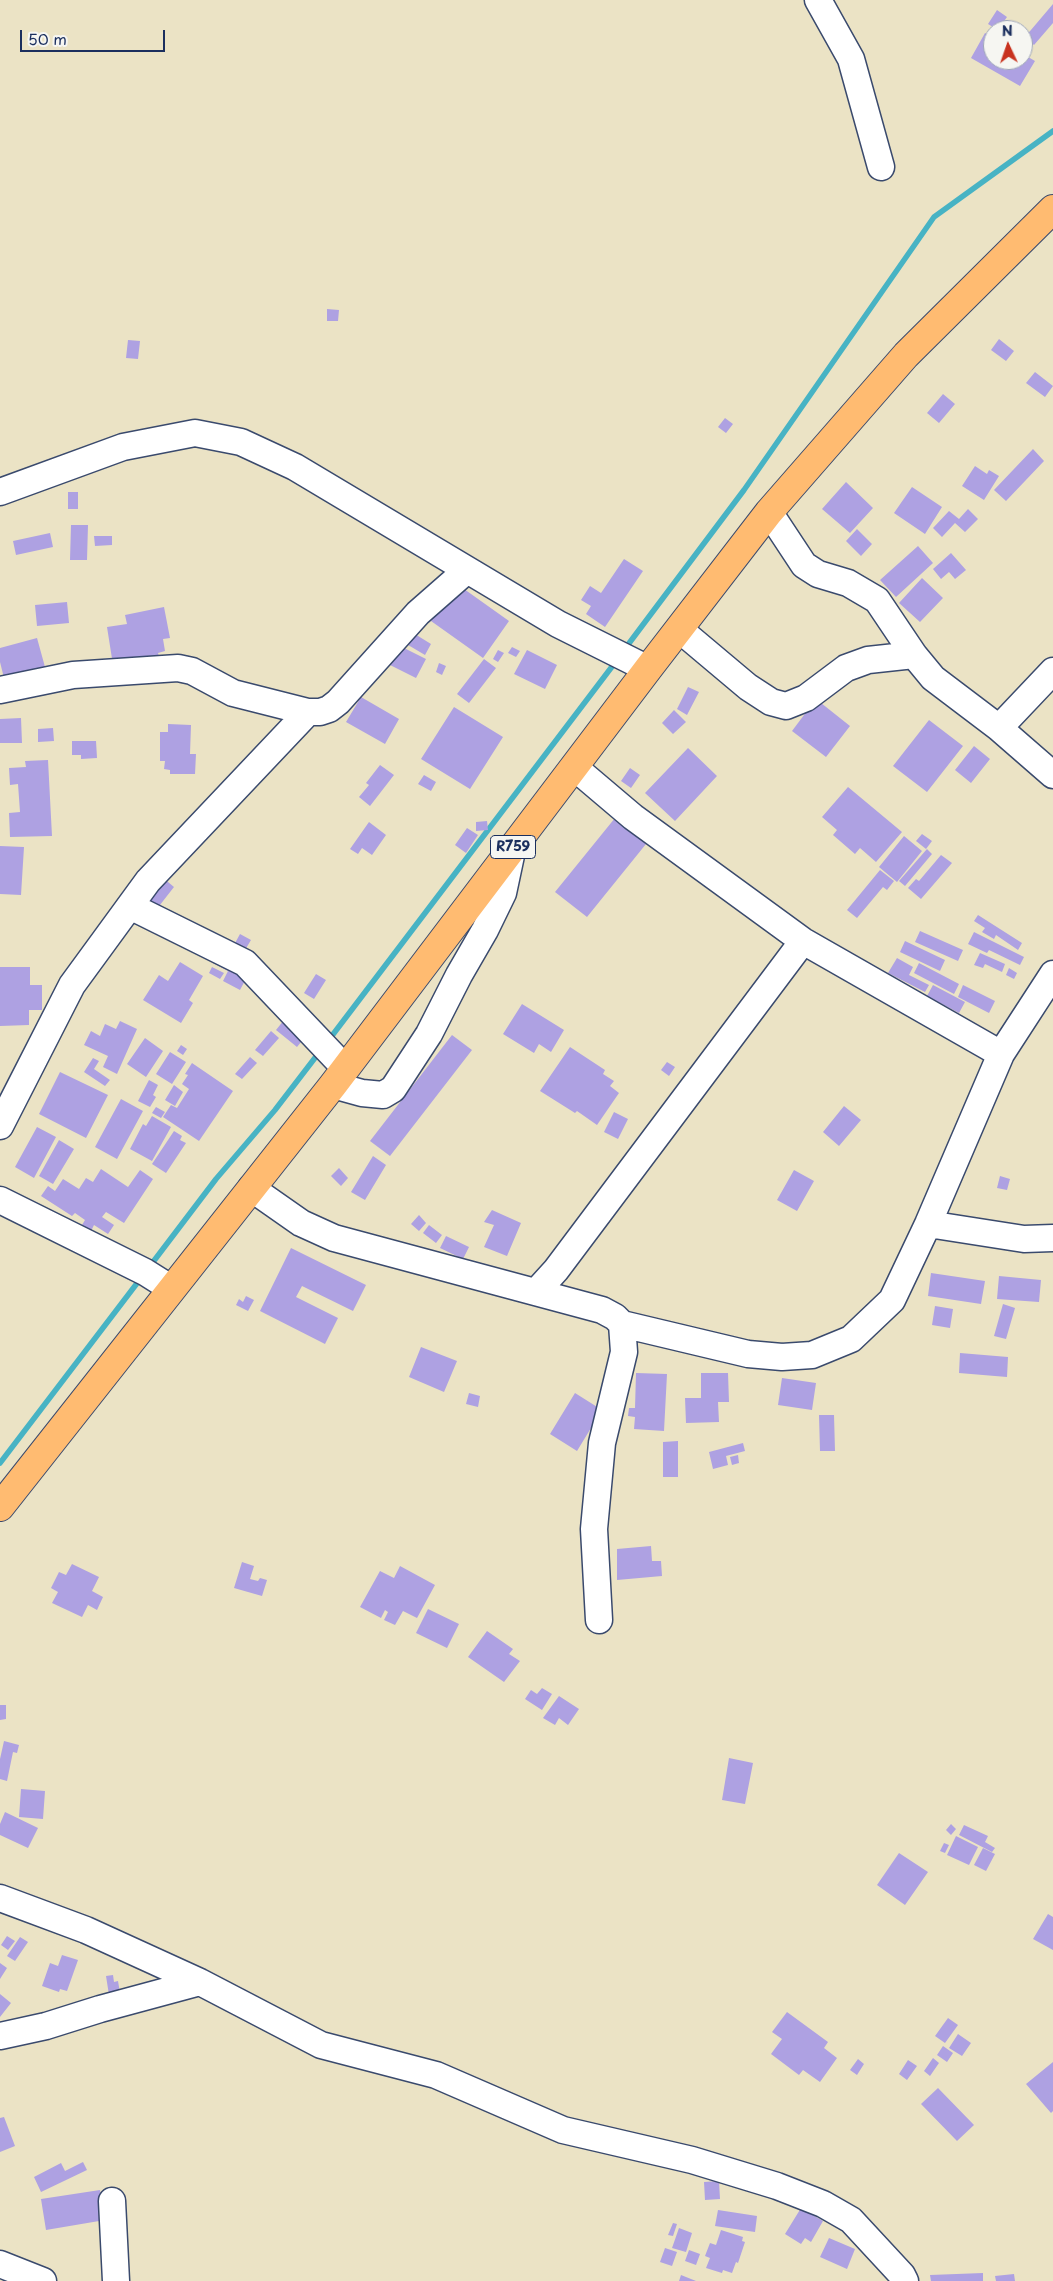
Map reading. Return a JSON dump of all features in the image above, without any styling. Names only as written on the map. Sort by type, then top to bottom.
[{"type":"main road","name":"R759","points":[[0,1508],[339,1077],[769,512],[906,355],[1053,209]]},
{"type":"street","points":[[818,0],[851,59],[881,167]]},
{"type":"street","points":[[0,492],[124,446],[195,433],[241,442],[295,467],[558,624],[648,669]]},
{"type":"street","points":[[769,512],[804,565],[818,574],[848,583],[877,600],[932,678],[998,728],[1053,775]]},
{"type":"street","points":[[0,690],[73,675],[178,668],[192,671],[233,694],[308,712],[329,709],[338,702],[418,613],[467,570]]},
{"type":"street","points":[[679,629],[748,687],[771,702],[786,706],[806,698],[846,668],[868,660],[914,655]]},
{"type":"street","points":[[998,728],[1053,671]]},
{"type":"street","points":[[0,1126],[72,985],[148,880],[308,712]]},
{"type":"street","points":[[574,767],[633,817],[803,941],[1001,1054]]},
{"type":"street","points":[[130,906],[245,963],[339,1077],[362,1093],[383,1095],[393,1089],[429,1034],[500,901],[513,846]]},
{"type":"street","points":[[536,1292],[556,1270],[803,941]]},
{"type":"street","points":[[251,1188],[301,1223],[334,1238],[602,1310],[615,1317],[622,1324],[748,1354],[782,1357],[812,1355],[851,1339],[892,1300],[928,1224],[1001,1054],[1053,974]]},
{"type":"street","points":[[0,1200],[145,1272],[172,1289]]},
{"type":"street","points":[[928,1224],[1024,1239],[1053,1238]]},
{"type":"street","points":[[556,1270],[557,1283],[563,1300]]},
{"type":"street","points":[[599,1620],[594,1529],[602,1443],[624,1352],[622,1324]]},
{"type":"street","points":[[0,1898],[86,1930],[200,1982],[321,2045],[436,2075],[563,2130],[692,2160],[777,2186],[823,2204],[851,2220],[906,2281]]},
{"type":"street","points":[[0,2036],[46,2026],[100,2008],[200,1982]]},
{"type":"street","points":[[112,2201],[116,2281]]},
{"type":"street","points":[[0,2264],[43,2281]]},
{"type":"building","points":[[1053,4],[1053,23],[1034,45],[1033,28]]},
{"type":"building","points":[[997,10],[1007,17],[1005,20],[991,20]]},
{"type":"building","points":[[983,37],[983,65],[971,58]]},
{"type":"building","points":[[992,70],[1030,70],[1020,86]]},
{"type":"building","points":[[327,309],[339,310],[338,321],[327,321]]},
{"type":"building","points":[[999,339],[1014,351],[1006,361],[991,350]]},
{"type":"building","points":[[128,340],[140,341],[138,359],[126,358]]},
{"type":"building","points":[[1035,372],[1053,386],[1045,397],[1026,383]]},
{"type":"building","points":[[943,394],[955,404],[939,423],[927,413]]},
{"type":"building","points":[[725,418],[733,424],[726,433],[718,427]]},
{"type":"building","points":[[1033,449],[1044,461],[1006,501],[994,490]]},
{"type":"building","points":[[975,466],[987,474],[989,470],[999,476],[984,500],[962,486]]},
{"type":"building","points":[[846,482],[873,508],[850,533],[822,509]]},
{"type":"building","points":[[912,487],[942,507],[925,534],[894,513]]},
{"type":"building","points":[[68,492],[78,492],[78,509],[68,509]]},
{"type":"building","points":[[968,509],[978,519],[965,532],[955,523],[942,537],[933,528],[949,511],[959,519]]},
{"type":"building","points":[[71,525],[88,525],[87,560],[70,560]]},
{"type":"building","points":[[857,529],[872,544],[861,556],[846,541]]},
{"type":"building","points":[[50,533],[53,547],[16,555],[13,541]]},
{"type":"building","points":[[94,536],[112,536],[112,545],[95,546]]},
{"type":"building","points":[[918,546],[933,563],[896,597],[880,580]]},
{"type":"building","points":[[951,553],[966,570],[955,579],[949,572],[941,579],[933,569]]},
{"type":"building","points":[[624,559],[643,571],[605,627],[586,614],[591,606],[581,600],[590,586],[601,593]]},
{"type":"building","points":[[922,578],[943,598],[920,622],[899,603]]},
{"type":"building","points":[[457,584],[509,621],[483,658],[431,621]]},
{"type":"building","points":[[67,602],[69,623],[37,626],[35,605]]},
{"type":"building","points":[[164,607],[170,638],[163,639],[165,651],[158,653],[159,656],[113,665],[107,627],[127,624],[125,615]]},
{"type":"building","points":[[410,631],[431,644],[425,655],[403,642]]},
{"type":"building","points":[[37,638],[45,667],[4,678],[0,662],[0,648]]},
{"type":"building","points":[[400,646],[426,659],[416,678],[390,665]]},
{"type":"building","points":[[512,647],[520,651],[516,657],[508,653]]},
{"type":"building","points":[[498,650],[504,653],[498,662],[493,659]]},
{"type":"building","points":[[527,650],[557,665],[545,689],[514,674]]},
{"type":"building","points":[[484,659],[496,668],[469,703],[457,694]]},
{"type":"building","points":[[439,663],[446,666],[442,675],[436,672]]},
{"type":"building","points":[[688,687],[699,692],[687,715],[677,709]]},
{"type":"building","points":[[361,697],[399,719],[385,744],[346,722]]},
{"type":"building","points":[[816,699],[850,726],[826,757],[792,731]]},
{"type":"building","points":[[454,707],[503,737],[470,789],[421,759]]},
{"type":"building","points":[[674,710],[686,722],[673,734],[662,723]]},
{"type":"building","points":[[21,718],[22,743],[0,743],[0,719]]},
{"type":"building","points":[[929,720],[963,746],[927,792],[893,766]]},
{"type":"building","points":[[168,724],[191,725],[190,754],[196,754],[195,774],[170,774],[170,770],[164,769],[165,761],[160,761],[160,732],[168,732]]},
{"type":"building","points":[[53,728],[54,741],[38,742],[38,729]]},
{"type":"building","points":[[72,741],[96,741],[97,758],[81,759],[81,755],[72,755]]},
{"type":"building","points":[[974,746],[990,759],[971,783],[955,770]]},
{"type":"building","points":[[688,748],[717,776],[675,821],[645,793]]},
{"type":"building","points":[[48,760],[52,836],[10,837],[9,813],[20,812],[18,784],[10,785],[9,768],[26,767],[25,761]]},
{"type":"building","points":[[380,765],[394,775],[370,806],[359,797],[369,785],[366,783]]},
{"type":"building","points":[[630,768],[640,775],[631,788],[621,781]]},
{"type":"building","points":[[424,775],[436,782],[431,791],[418,784]]},
{"type":"building","points":[[848,787],[902,832],[876,862],[860,848],[855,854],[833,835],[837,830],[822,817]]},
{"type":"building","points":[[615,818],[646,844],[587,917],[555,892]]},
{"type":"building","points":[[487,821],[488,830],[476,831],[476,822]]},
{"type":"building","points":[[369,822],[386,835],[372,855],[362,848],[358,854],[350,849]]},
{"type":"building","points":[[467,828],[478,835],[466,853],[455,845]]},
{"type":"building","points":[[922,834],[932,841],[926,849],[916,841]]},
{"type":"building","points":[[904,836],[922,851],[897,882],[879,867]]},
{"type":"building","points":[[0,846],[24,847],[21,895],[0,894]]},
{"type":"building","points":[[927,849],[932,854],[905,886],[899,881]]},
{"type":"building","points":[[941,855],[952,863],[921,899],[908,888],[916,879],[919,881]]},
{"type":"building","points":[[880,870],[894,881],[887,890],[883,887],[857,918],[847,910]]},
{"type":"building","points":[[162,877],[174,887],[156,910],[143,900]]},
{"type":"building","points":[[978,915],[1022,943],[1018,950],[996,935],[994,939],[982,932],[985,928],[974,921]]},
{"type":"building","points":[[920,931],[963,950],[958,961],[915,942]]},
{"type":"building","points":[[974,932],[1024,957],[1020,965],[989,950],[987,953],[968,944]]},
{"type":"building","points":[[240,934],[251,940],[245,950],[234,945]]},
{"type":"building","points":[[905,941],[945,960],[940,971],[900,952]]},
{"type":"building","points":[[980,953],[1005,964],[1002,972],[985,964],[983,968],[974,965]]},
{"type":"building","points":[[218,954],[250,971],[240,990],[223,981],[228,971],[213,963]]},
{"type":"building","points":[[897,958],[913,967],[909,975],[929,985],[925,992],[888,973]]},
{"type":"building","points":[[180,962],[203,976],[189,1000],[193,1003],[181,1023],[143,1000],[159,975],[168,981]]},
{"type":"building","points":[[919,963],[959,984],[954,994],[914,973]]},
{"type":"building","points":[[0,967],[30,967],[30,985],[42,985],[42,1010],[29,1010],[29,1025],[0,1026]]},
{"type":"building","points":[[212,967],[224,973],[220,979],[209,973]]},
{"type":"building","points":[[1009,968],[1017,973],[1014,979],[1006,975]]},
{"type":"building","points":[[316,974],[326,980],[314,999],[304,993]]},
{"type":"building","points":[[933,985],[965,1002],[959,1013],[927,996]]},
{"type":"building","points":[[963,985],[995,1001],[989,1013],[958,997]]},
{"type":"building","points":[[522,1004],[564,1030],[551,1052],[539,1044],[534,1053],[503,1034]]},
{"type":"building","points":[[284,1020],[305,1037],[297,1047],[276,1030]]},
{"type":"building","points":[[120,1021],[137,1029],[117,1074],[103,1067],[108,1056],[84,1045],[91,1031],[100,1036],[105,1024],[116,1029]]},
{"type":"building","points":[[271,1031],[279,1038],[263,1056],[255,1050]]},
{"type":"building","points":[[452,1035],[472,1050],[390,1156],[370,1141]]},
{"type":"building","points":[[145,1038],[163,1051],[146,1077],[127,1064]]},
{"type":"building","points":[[181,1045],[187,1049],[183,1055],[177,1051]]},
{"type":"building","points":[[570,1047],[605,1070],[603,1074],[614,1081],[610,1086],[619,1093],[597,1125],[577,1111],[575,1113],[540,1091]]},
{"type":"building","points":[[170,1052],[186,1062],[172,1084],[156,1074]]},
{"type":"building","points":[[250,1057],[257,1063],[242,1079],[235,1074]]},
{"type":"building","points":[[93,1058],[99,1061],[94,1069],[110,1080],[105,1086],[84,1072]]},
{"type":"building","points":[[667,1062],[675,1067],[669,1076],[661,1070]]},
{"type":"building","points":[[192,1063],[233,1091],[199,1141],[163,1117],[171,1105],[177,1108],[189,1089],[182,1084],[188,1075],[185,1074]]},
{"type":"building","points":[[60,1072],[108,1095],[86,1138],[39,1114]]},
{"type":"building","points":[[149,1080],[158,1085],[153,1095],[156,1097],[150,1107],[138,1101]]},
{"type":"building","points":[[174,1085],[183,1092],[175,1106],[165,1100]]},
{"type":"building","points":[[121,1099],[143,1111],[117,1159],[95,1147]]},
{"type":"building","points":[[844,1106],[861,1120],[839,1146],[823,1132]]},
{"type":"building","points":[[156,1107],[165,1112],[161,1118],[152,1113]]},
{"type":"building","points":[[614,1112],[628,1119],[618,1139],[604,1132]]},
{"type":"building","points":[[152,1116],[171,1127],[152,1161],[130,1149],[143,1124],[146,1126]]},
{"type":"building","points":[[37,1127],[56,1137],[34,1178],[15,1167]]},
{"type":"building","points":[[174,1131],[182,1136],[180,1140],[186,1143],[166,1173],[152,1164]]},
{"type":"building","points":[[59,1140],[74,1149],[53,1184],[39,1176]]},
{"type":"building","points":[[373,1156],[386,1165],[365,1200],[351,1192]]},
{"type":"building","points":[[339,1168],[348,1178],[341,1186],[331,1176]]},
{"type":"building","points":[[101,1169],[128,1187],[140,1170],[153,1179],[124,1223],[106,1212],[102,1217],[114,1225],[108,1234],[94,1225],[91,1231],[82,1225],[85,1220],[75,1213],[72,1216],[41,1196],[48,1186],[55,1191],[63,1179],[79,1189],[86,1178],[93,1182]]},
{"type":"building","points":[[794,1170],[814,1181],[797,1211],[777,1200]]},
{"type":"building","points":[[1000,1176],[1010,1179],[1007,1190],[997,1188]]},
{"type":"building","points":[[492,1210],[521,1223],[507,1256],[484,1247],[494,1225],[484,1222]]},
{"type":"building","points":[[419,1215],[426,1223],[419,1231],[411,1224]]},
{"type":"building","points":[[429,1225],[442,1235],[436,1243],[423,1233]]},
{"type":"building","points":[[446,1236],[469,1247],[463,1259],[440,1248]]},
{"type":"building","points":[[291,1248],[366,1285],[353,1311],[302,1286],[296,1297],[338,1318],[325,1344],[260,1311]]},
{"type":"building","points":[[931,1273],[985,1281],[981,1304],[928,1296]]},
{"type":"building","points":[[999,1276],[1041,1280],[1039,1302],[997,1299]]},
{"type":"building","points":[[246,1296],[254,1300],[248,1311],[236,1305],[239,1299],[243,1302]]},
{"type":"building","points":[[1003,1304],[1015,1308],[1006,1339],[994,1336]]},
{"type":"building","points":[[935,1306],[953,1309],[950,1328],[932,1325]]},
{"type":"building","points":[[421,1347],[457,1361],[444,1392],[409,1377]]},
{"type":"building","points":[[960,1353],[1008,1357],[1007,1377],[959,1373]]},
{"type":"building","points":[[636,1373],[667,1374],[664,1431],[634,1429],[635,1417],[628,1416],[629,1408],[635,1408]]},
{"type":"building","points":[[701,1373],[728,1373],[729,1402],[718,1402],[719,1422],[686,1423],[685,1398],[701,1398]]},
{"type":"building","points":[[782,1378],[816,1383],[812,1410],[778,1405]]},
{"type":"building","points":[[469,1393],[480,1396],[478,1407],[466,1404]]},
{"type":"building","points":[[575,1393],[602,1410],[577,1451],[550,1434]]},
{"type":"building","points":[[819,1415],[834,1415],[835,1451],[820,1451]]},
{"type":"building","points":[[678,1441],[678,1477],[663,1477],[663,1442]]},
{"type":"building","points":[[743,1443],[745,1451],[726,1456],[728,1465],[713,1469],[709,1452]]},
{"type":"building","points":[[738,1455],[739,1463],[732,1465],[730,1457]]},
{"type":"building","points":[[651,1546],[652,1561],[661,1561],[662,1576],[617,1580],[617,1549]]},
{"type":"building","points":[[242,1562],[254,1566],[250,1579],[258,1581],[260,1578],[267,1580],[262,1596],[234,1588]]},
{"type":"building","points":[[72,1564],[99,1577],[92,1591],[103,1597],[97,1610],[88,1605],[82,1617],[52,1603],[58,1592],[51,1588],[59,1572],[66,1575]]},
{"type":"building","points":[[400,1566],[435,1585],[417,1618],[403,1611],[395,1625],[384,1620],[388,1612],[385,1610],[381,1618],[360,1607],[380,1571],[394,1578]]},
{"type":"building","points":[[428,1609],[459,1624],[447,1648],[416,1633]]},
{"type":"building","points":[[487,1631],[513,1649],[509,1654],[520,1661],[504,1682],[468,1657]]},
{"type":"building","points":[[542,1688],[552,1694],[542,1710],[525,1699],[531,1690],[537,1694]]},
{"type":"building","points":[[559,1696],[579,1709],[568,1725],[559,1718],[555,1725],[543,1718]]},
{"type":"building","points":[[0,1705],[6,1705],[6,1719],[0,1720]]},
{"type":"building","points":[[4,1741],[19,1745],[17,1753],[13,1752],[7,1781],[0,1779],[0,1759]]},
{"type":"building","points":[[729,1758],[753,1763],[745,1804],[722,1800]]},
{"type":"building","points":[[21,1789],[45,1791],[43,1819],[19,1817]]},
{"type":"building","points":[[5,1812],[38,1828],[28,1848],[0,1835],[0,1824]]},
{"type":"building","points":[[951,1824],[956,1829],[951,1835],[946,1830]]},
{"type":"building","points":[[964,1825],[988,1836],[985,1842],[995,1848],[992,1852],[959,1835]]},
{"type":"building","points":[[956,1836],[978,1847],[969,1865],[947,1855]]},
{"type":"building","points":[[944,1843],[949,1845],[945,1853],[940,1851]]},
{"type":"building","points":[[983,1848],[995,1854],[986,1871],[974,1865]]},
{"type":"building","points":[[899,1853],[928,1872],[905,1905],[877,1885]]},
{"type":"building","points":[[1048,1914],[1053,1917],[1053,1950],[1033,1939]]},
{"type":"building","points":[[7,1936],[15,1941],[8,1950],[1,1945]]},
{"type":"building","points":[[20,1937],[28,1942],[15,1961],[7,1956]]},
{"type":"building","points":[[62,1955],[78,1960],[67,1991],[60,1989],[59,1992],[42,1986],[50,1963],[58,1966]]},
{"type":"building","points":[[0,1963],[7,1968],[0,1979]]},
{"type":"building","points":[[113,1975],[114,1982],[118,1981],[120,1993],[109,1995],[106,1976]]},
{"type":"building","points":[[0,1994],[11,2003],[0,2017]]},
{"type":"building","points":[[787,2012],[828,2042],[824,2048],[837,2058],[820,2082],[803,2070],[799,2075],[771,2054],[782,2039],[772,2032]]},
{"type":"building","points":[[948,2018],[958,2025],[945,2043],[935,2036]]},
{"type":"building","points":[[958,2034],[971,2043],[962,2056],[949,2048]]},
{"type":"building","points":[[943,2046],[953,2053],[947,2062],[937,2055]]},
{"type":"building","points":[[933,2058],[939,2063],[930,2076],[924,2071]]},
{"type":"building","points":[[858,2059],[864,2064],[857,2075],[850,2070]]},
{"type":"building","points":[[908,2060],[917,2066],[907,2080],[899,2074]]},
{"type":"building","points":[[1053,2062],[1053,2111],[1051,2113],[1026,2084]]},
{"type":"building","points":[[938,2088],[974,2125],[957,2141],[921,2104]]},
{"type":"building","points":[[4,2117],[15,2146],[0,2152],[0,2118]]},
{"type":"building","points":[[83,2162],[87,2170],[41,2192],[34,2177],[61,2163],[65,2171]]},
{"type":"building","points":[[719,2181],[720,2199],[705,2200],[704,2182]]},
{"type":"building","points":[[100,2190],[105,2220],[46,2230],[41,2199]]},
{"type":"building","points":[[801,2208],[823,2221],[811,2242],[805,2238],[801,2244],[785,2234]]},
{"type":"building","points":[[718,2210],[757,2216],[755,2232],[715,2226]]},
{"type":"building","points":[[673,2223],[677,2224],[673,2236],[668,2235]]},
{"type":"building","points":[[679,2228],[692,2233],[686,2252],[672,2248]]},
{"type":"building","points":[[721,2230],[743,2237],[742,2241],[745,2242],[738,2263],[736,2262],[732,2273],[723,2270],[722,2273],[706,2268],[710,2258],[705,2256],[710,2243],[716,2245]]},
{"type":"building","points":[[829,2238],[855,2249],[847,2269],[820,2257]]},
{"type":"building","points":[[665,2248],[677,2252],[672,2266],[660,2262]]},
{"type":"building","points":[[689,2250],[700,2254],[696,2265],[685,2261]]},
{"type":"building","points":[[983,2273],[983,2281],[931,2281],[930,2275]]},
{"type":"building","points":[[1014,2274],[1015,2281],[996,2281],[995,2276]]},
{"type":"building","points":[[681,2275],[696,2281],[679,2281]]},
{"type":"waterway","points":[[624,650],[744,490],[934,217],[1053,131]]},
{"type":"waterway","points":[[328,1041],[617,660]]},
{"type":"waterway","points":[[150,1266],[216,1179],[275,1110],[321,1050]]},
{"type":"waterway","points":[[0,1463],[141,1278]]}]
